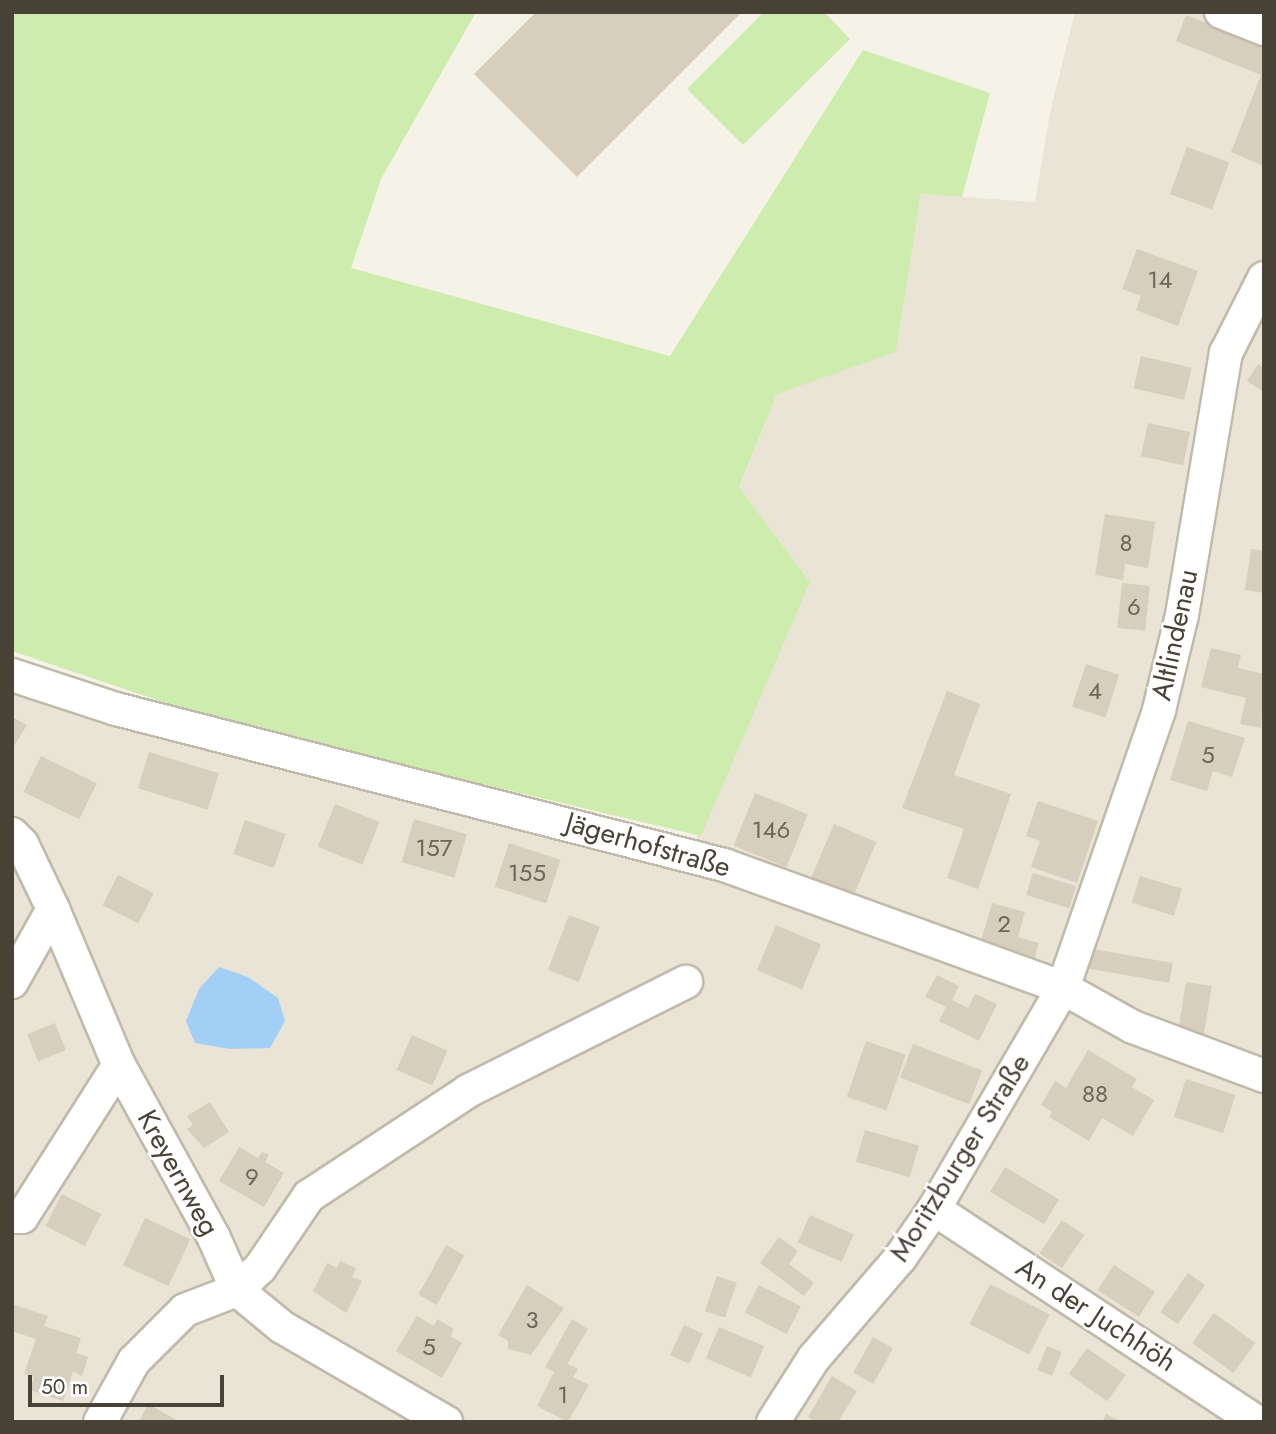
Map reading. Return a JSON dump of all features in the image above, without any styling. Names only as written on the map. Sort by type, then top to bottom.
[{"type":"street","points":[[1221,12],[1264,29]]},
{"type":"street","name":"Altlindenau","points":[[1063,988],[1160,710],[1182,615],[1226,353],[1264,278]]},
{"type":"street","name":"Jägerhofstraße","points":[[12,675],[128,712],[724,865],[1063,988],[1133,1027],[1264,1076]]},
{"type":"street","name":"Kreyernweg","points":[[12,835],[22,844],[53,909],[119,1065],[214,1238],[237,1290],[282,1327],[429,1416]]},
{"type":"street","points":[[12,982],[53,909]]},
{"type":"street","points":[[100,1422],[134,1361],[185,1310],[237,1290],[260,1268],[309,1196],[468,1091],[685,982]]},
{"type":"street","name":"Moritzburger Straße","points":[[773,1422],[814,1359],[900,1258],[934,1209],[1063,988]]},
{"type":"street","points":[[16,1222],[119,1065]]},
{"type":"street","name":"An der Juchhöh","points":[[934,1209],[1257,1422]]},
{"type":"shaded area","points":[[1075,12],[1264,12],[1264,1422],[12,1422],[12,690],[684,867],[810,582],[739,488],[777,394],[896,351],[921,194],[1035,202],[1050,113]]},
{"type":"green space","points":[[12,12],[476,12],[381,179],[351,268],[670,356],[863,50],[990,93],[962,197],[921,194],[896,352],[777,394],[739,487],[810,582],[701,836],[228,724],[12,651]]},
{"type":"green space","points":[[764,12],[824,12],[850,39],[743,145],[687,89]]},
{"type":"water","points":[[219,967],[248,977],[278,998],[285,1021],[270,1048],[230,1049],[195,1043],[186,1021],[199,989]]},
{"type":"building","points":[[536,12],[742,12],[577,177],[474,74]]},
{"type":"building","points":[[1186,15],[1264,46],[1264,166],[1231,152],[1261,75],[1176,41]]},
{"type":"building","points":[[1187,147],[1229,162],[1212,209],[1170,194]]},
{"type":"building","points":[[1137,249],[1198,271],[1178,326],[1136,310],[1141,296],[1122,289]]},
{"type":"building","points":[[1141,356],[1192,368],[1184,400],[1134,388]]},
{"type":"building","points":[[1258,364],[1264,368],[1264,392],[1247,381]]},
{"type":"building","points":[[1148,423],[1190,432],[1183,465],[1141,456]]},
{"type":"building","points":[[1105,514],[1155,522],[1148,568],[1125,564],[1123,580],[1095,575]]},
{"type":"building","points":[[1251,549],[1264,551],[1264,593],[1245,590]]},
{"type":"building","points":[[1122,583],[1150,586],[1145,631],[1117,628]]},
{"type":"building","points":[[1211,648],[1241,655],[1238,668],[1264,674],[1261,728],[1240,724],[1246,698],[1201,687]]},
{"type":"building","points":[[1086,664],[1119,675],[1105,718],[1072,707]]},
{"type":"building","points":[[947,691],[980,704],[954,775],[1011,794],[978,889],[947,878],[964,829],[902,808]]},
{"type":"building","points":[[12,717],[27,725],[14,746],[12,745]]},
{"type":"building","points":[[1188,721],[1245,738],[1232,777],[1213,771],[1207,791],[1170,780]]},
{"type":"building","points":[[149,752],[219,773],[208,810],[138,788]]},
{"type":"building","points":[[41,756],[97,783],[79,819],[23,792]]},
{"type":"building","points":[[755,793],[808,814],[786,867],[734,846]]},
{"type":"building","points":[[1038,801],[1098,821],[1077,883],[1031,867],[1040,841],[1026,836]]},
{"type":"building","points":[[335,804],[380,822],[362,865],[318,847]]},
{"type":"building","points":[[414,819],[467,834],[454,877],[402,862]]},
{"type":"building","points":[[245,820],[286,834],[274,868],[233,854]]},
{"type":"building","points":[[834,824],[876,842],[854,895],[811,877]]},
{"type":"building","points":[[509,843],[560,860],[546,903],[495,887]]},
{"type":"building","points":[[1033,873],[1076,886],[1069,908],[1026,895]]},
{"type":"building","points":[[118,875],[154,893],[138,923],[103,905]]},
{"type":"building","points":[[1140,876],[1182,889],[1174,916],[1132,903]]},
{"type":"building","points":[[992,903],[1025,912],[1018,937],[1039,943],[1033,964],[979,948]]},
{"type":"building","points":[[569,915],[600,927],[579,982],[548,970]]},
{"type":"building","points":[[776,925],[821,944],[802,989],[757,970]]},
{"type":"building","points":[[1093,949],[1173,963],[1169,983],[1090,969]]},
{"type":"building","points":[[937,975],[959,986],[952,1000],[968,1008],[975,994],[997,1004],[979,1041],[939,1021],[946,1007],[925,997]]},
{"type":"building","points":[[1186,982],[1212,986],[1204,1034],[1178,1030]]},
{"type":"building","points":[[55,1023],[66,1050],[38,1061],[27,1034]]},
{"type":"building","points":[[412,1035],[448,1051],[432,1086],[397,1070]]},
{"type":"building","points":[[866,1041],[906,1055],[887,1110],[847,1097]]},
{"type":"building","points":[[913,1044],[982,1071],[969,1104],[900,1078]]},
{"type":"building","points":[[1088,1050],[1137,1079],[1132,1087],[1154,1100],[1133,1136],[1102,1118],[1089,1141],[1049,1117],[1052,1112],[1041,1105],[1055,1081],[1066,1088]]},
{"type":"building","points":[[1186,1079],[1235,1095],[1223,1133],[1174,1117]]},
{"type":"building","points":[[210,1102],[229,1132],[204,1148],[187,1129],[193,1125],[187,1116]]},
{"type":"building","points":[[865,1130],[919,1145],[910,1177],[856,1162]]},
{"type":"building","points":[[239,1147],[258,1158],[262,1152],[269,1155],[265,1162],[284,1173],[264,1207],[219,1181]]},
{"type":"building","points":[[1005,1167],[1059,1199],[1044,1224],[990,1192]]},
{"type":"building","points":[[62,1194],[101,1214],[85,1246],[46,1226]]},
{"type":"building","points":[[810,1215],[854,1235],[842,1262],[798,1242]]},
{"type":"building","points":[[145,1218],[190,1239],[168,1286],[123,1265]]},
{"type":"building","points":[[1062,1220],[1084,1235],[1062,1268],[1040,1253]]},
{"type":"building","points":[[779,1237],[798,1251],[789,1264],[814,1283],[804,1296],[760,1263]]},
{"type":"building","points":[[446,1245],[464,1255],[437,1305],[418,1295]]},
{"type":"building","points":[[340,1261],[356,1268],[352,1277],[362,1281],[346,1313],[313,1291],[327,1263],[337,1268]]},
{"type":"building","points":[[1114,1265],[1155,1292],[1139,1317],[1098,1290]]},
{"type":"building","points":[[1188,1273],[1205,1285],[1178,1324],[1160,1312]]},
{"type":"building","points":[[717,1276],[737,1283],[725,1318],[705,1311]]},
{"type":"building","points":[[990,1284],[1050,1314],[1029,1355],[970,1324]]},
{"type":"building","points":[[527,1285],[564,1308],[531,1355],[508,1349],[508,1341],[498,1335]]},
{"type":"building","points":[[759,1285],[801,1306],[787,1334],[745,1313]]},
{"type":"building","points":[[12,1304],[48,1316],[44,1326],[81,1338],[76,1353],[88,1357],[82,1376],[73,1372],[63,1401],[30,1390],[34,1377],[24,1374],[36,1339],[12,1331]]},
{"type":"building","points":[[1214,1313],[1255,1343],[1234,1373],[1192,1343]]},
{"type":"building","points":[[417,1316],[434,1326],[437,1319],[454,1329],[450,1336],[462,1343],[442,1378],[396,1351]]},
{"type":"building","points":[[572,1319],[588,1329],[567,1364],[578,1369],[573,1377],[589,1385],[568,1422],[537,1406],[554,1372],[545,1367]]},
{"type":"building","points":[[684,1325],[703,1334],[689,1364],[670,1355]]},
{"type":"building","points":[[719,1327],[764,1346],[751,1377],[706,1358]]},
{"type":"building","points":[[873,1337],[893,1348],[873,1384],[853,1373]]},
{"type":"building","points":[[1047,1346],[1062,1352],[1052,1376],[1037,1370]]},
{"type":"building","points":[[1087,1348],[1126,1375],[1107,1401],[1069,1374]]},
{"type":"building","points":[[832,1376],[857,1391],[838,1422],[816,1422],[808,1417]]},
{"type":"building","points":[[148,1404],[177,1420],[176,1422],[139,1422]]},
{"type":"building","points":[[1106,1414],[1122,1422],[1102,1422]]}]
